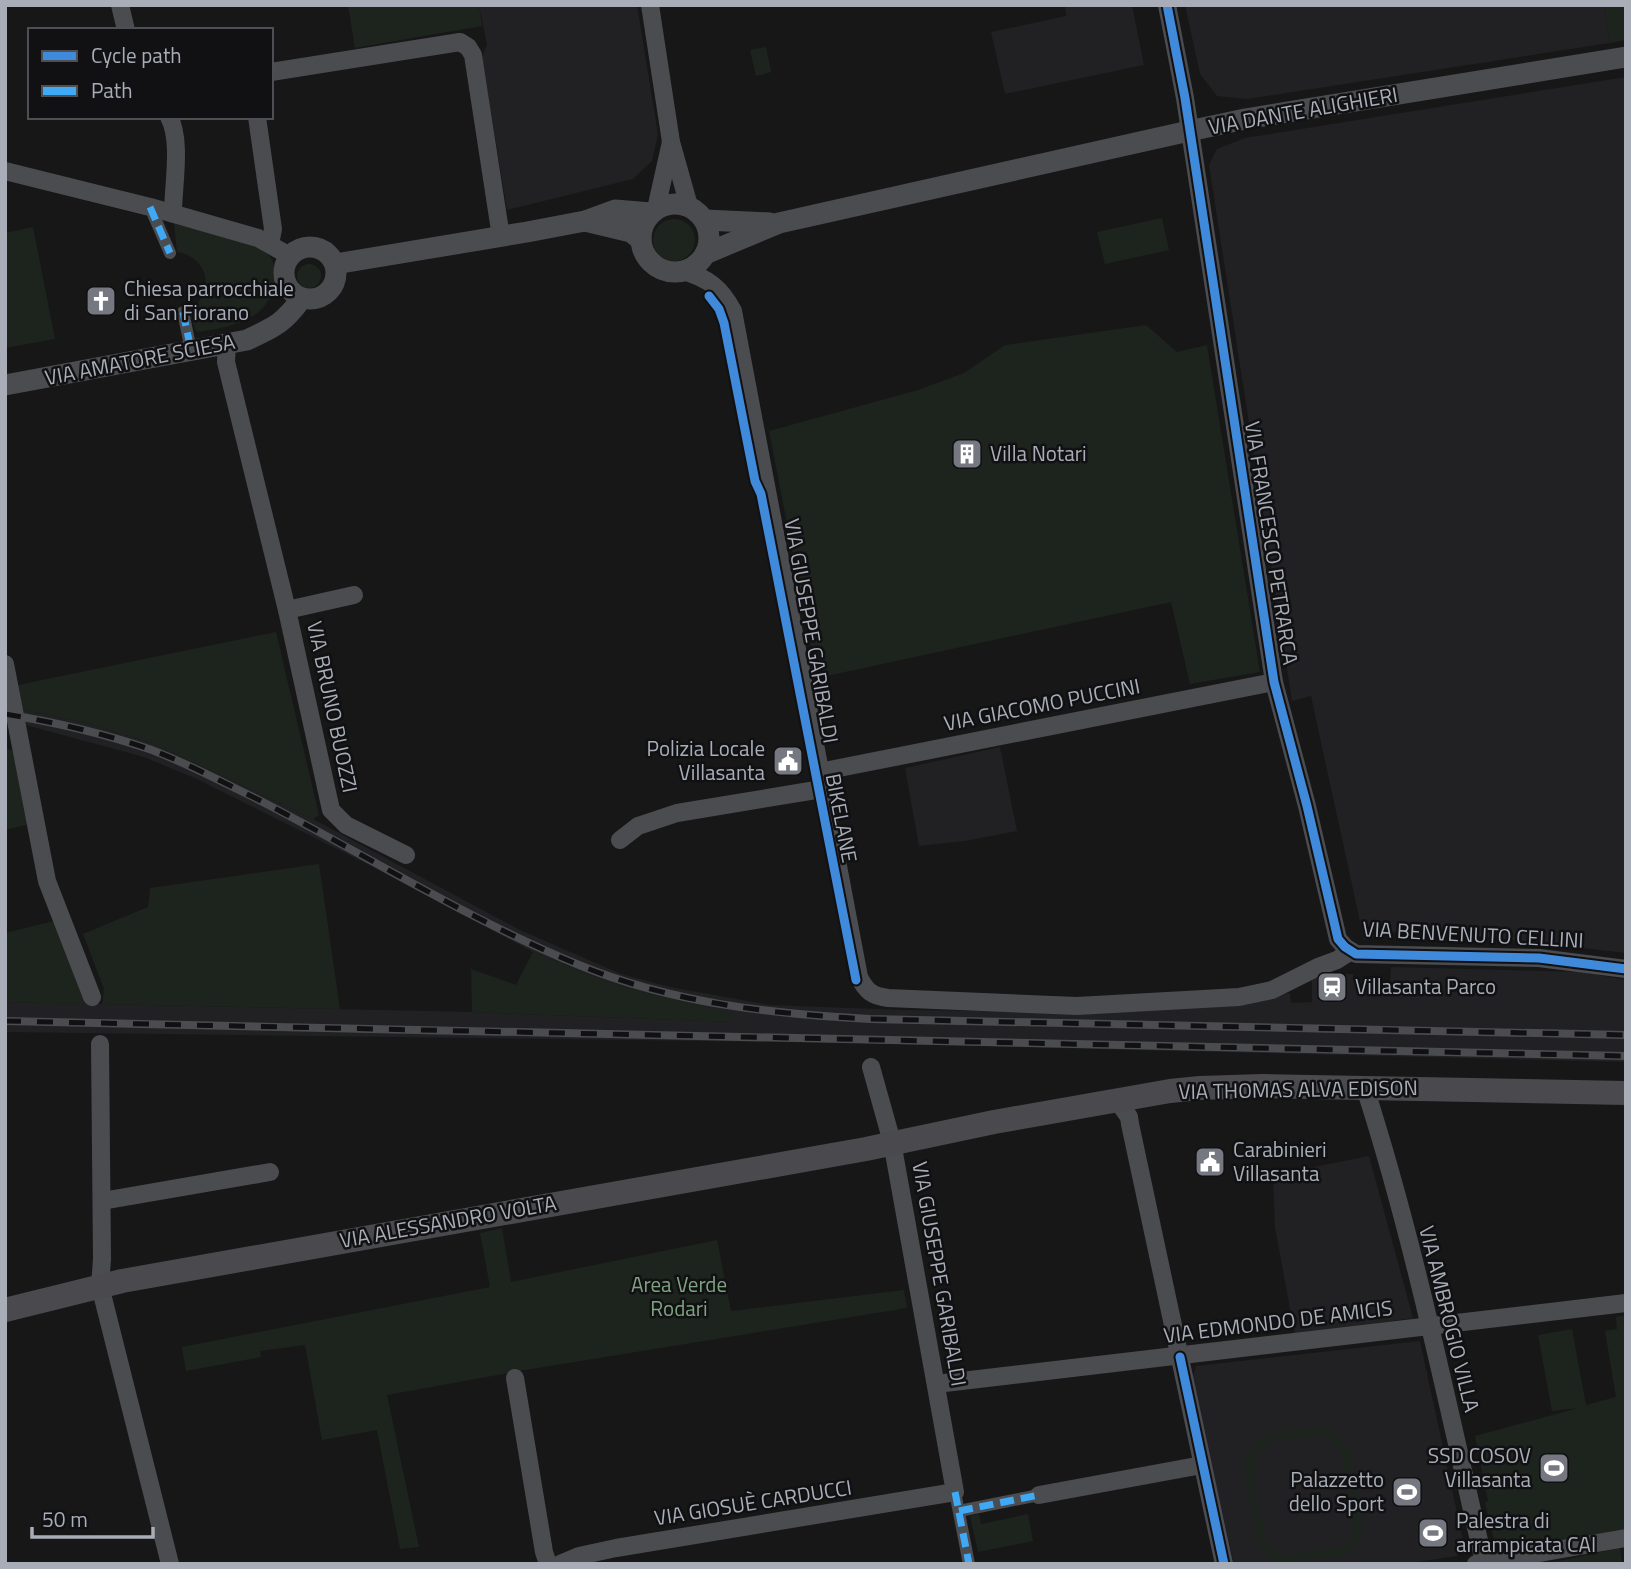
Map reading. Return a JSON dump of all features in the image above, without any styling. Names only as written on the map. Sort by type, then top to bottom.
[{"type":"main road","name":"VIA THOMAS ALVA EDISON","points":[[892,1142],[1117,1100],[1227,1086],[1626,1093]]},
{"type":"main road","name":"VIA ALESSANDRO VOLTA","points":[[5,1310],[100,1286],[892,1142]]},
{"type":"street","points":[[120,5],[125,28]]},
{"type":"street","points":[[650,5],[671,142],[697,213],[709,237],[700,262],[683,271],[672,272],[660,269],[650,262],[641,240],[641,230],[654,211],[671,142]]},
{"type":"street","name":"VIA FRANCESCO PETRARCA","points":[[1167,5],[1185,98],[1274,682],[1310,818],[1337,937],[1351,951]]},
{"type":"street","points":[[273,72],[460,42],[468,47],[473,55],[501,237]]},
{"type":"street","name":"VIA DANTE ALIGHIERI","points":[[705,254],[779,223],[1245,119],[1626,57]]},
{"type":"street","points":[[170,119],[174,126],[175,140],[173,214]]},
{"type":"street","points":[[257,119],[273,229],[270,244]]},
{"type":"street","points":[[5,171],[150,207],[258,238],[290,256]]},
{"type":"street","points":[[335,264],[585,221],[615,210],[654,211],[672,203],[697,213]]},
{"type":"street","points":[[150,207],[170,253]]},
{"type":"street","name":"VIA DANTE ALIGHIERI","points":[[697,213],[779,223]]},
{"type":"street","points":[[585,221],[631,232],[641,240]]},
{"type":"street","points":[[304,247],[317,247],[327,252],[335,264],[337,278],[329,292],[319,298],[302,298],[289,289],[285,279],[285,263],[290,256],[304,247]]},
{"type":"street","name":"VIA GIUSEPPE GARIBALDI","points":[[683,271],[711,281],[723,293],[733,311],[820,780],[859,977],[867,991]]},
{"type":"street","name":"VIA AMATORE SCIESA","points":[[5,385],[247,340],[288,317],[302,298]]},
{"type":"street","points":[[183,312],[191,350]]},
{"type":"street","name":"VIA BRUNO BUOZZI","points":[[227,343],[226,362],[287,610],[331,810],[346,825],[406,855]]},
{"type":"street","name":"VIA BRUNO BUOZZI","points":[[287,610],[354,595]]},
{"type":"street","points":[[5,664],[47,881],[92,997]]},
{"type":"street","name":"VIA GIACOMO PUCCINI","points":[[620,840],[638,826],[677,813],[1274,682]]},
{"type":"street","name":"VIA BENVENUTO CELLINI","points":[[867,991],[878,997],[888,998],[1077,1006],[1238,998],[1272,990],[1351,951],[1356,954],[1539,958],[1626,970]]},
{"type":"street","points":[[100,1044],[100,1286],[170,1564]]},
{"type":"street","name":"VIA GIUSEPPE GARIBALDI","points":[[871,1067],[892,1142],[955,1492]]},
{"type":"street","name":"VIA AMBROGIO VILLA","points":[[1365,1088],[1378,1129],[1428,1327],[1480,1563]]},
{"type":"street","points":[[1117,1100],[1129,1117],[1224,1564]]},
{"type":"street","points":[[102,1201],[270,1172]]},
{"type":"street","name":"VIA EDMONDO DE AMICIS","points":[[936,1384],[1626,1303]]},
{"type":"street","points":[[514,1378],[548,1564]]},
{"type":"street","points":[[959,1511],[1202,1465]]},
{"type":"street","points":[[955,1492],[969,1564]]},
{"type":"street","name":"VIA GIOSUÈ CARDUCCI","points":[[560,1564],[579,1556],[616,1548],[955,1492]]},
{"type":"street","points":[[1480,1563],[1626,1538]]},
{"type":"shaded area","points":[[479,5],[637,5],[658,134],[652,161],[633,179],[507,210],[482,57],[487,45]]},
{"type":"shaded area","points":[[1065,5],[1132,5],[1144,65],[1005,94],[991,32],[1066,16]]},
{"type":"shaded area","points":[[1185,5],[1604,5],[1610,43],[1247,99],[1217,96],[1200,74]]},
{"type":"shaded area","points":[[1626,77],[1626,953],[1443,932],[1403,930],[1364,940],[1311,696],[1292,701],[1209,165],[1217,149],[1245,138]]},
{"type":"shaded area","points":[[21,709],[86,723],[152,743],[313,819],[520,930],[621,974],[670,987],[769,1005],[1077,1012],[1290,993],[1291,1003],[1312,1002],[1312,974],[1353,974],[1354,981],[1390,981],[1391,967],[1583,972],[1626,980],[1626,1062],[856,1043],[5,1032],[5,1002],[472,1012],[732,1022],[673,1000],[618,986],[533,952],[365,863],[199,780],[144,757],[22,724]]},
{"type":"shaded area","points":[[1000,747],[1017,831],[919,846],[905,768]]},
{"type":"shaded area","points":[[1369,1156],[1413,1318],[1295,1335],[1275,1228],[1273,1175]]},
{"type":"shaded area","points":[[1420,1341],[1463,1540],[1457,1556],[1403,1564],[1234,1564],[1192,1380],[1196,1366]]},
{"type":"green space","points":[[348,5],[479,5],[482,26],[355,48]]},
{"type":"green space","points":[[1604,5],[1626,5],[1626,40],[1610,43]]},
{"type":"green space","points":[[766,47],[771,72],[756,76],[750,50]]},
{"type":"green space","points":[[1162,218],[1169,250],[1105,264],[1097,232]]},
{"type":"green space","points":[[674,219],[689,225],[695,240],[689,255],[674,261],[659,255],[653,240],[659,225]]},
{"type":"green space","points":[[174,224],[236,239],[266,252],[273,263],[275,276],[273,291],[259,312],[236,324],[196,332],[189,310],[203,295],[205,276],[196,260],[177,252]]},
{"type":"green space","points":[[33,227],[55,339],[5,348],[5,233]]},
{"type":"green space","points":[[309,264],[317,268],[321,276],[317,284],[309,288],[301,284],[297,276],[301,268]]},
{"type":"green space","points":[[1146,325],[1177,352],[1207,345],[1260,672],[1190,684],[1171,602],[817,678],[769,431],[918,390],[964,373],[1005,345]]},
{"type":"green space","points":[[276,632],[319,815],[313,819],[152,743],[86,723],[21,709],[18,685]]},
{"type":"green space","points":[[5,748],[14,751],[30,824],[5,830]]},
{"type":"green space","points":[[319,864],[340,1009],[102,1004],[104,989],[83,934],[148,907],[150,888]]},
{"type":"green space","points":[[54,921],[85,1004],[5,1002],[5,933]]},
{"type":"green space","points":[[533,952],[618,986],[732,1013],[732,1022],[472,1012],[471,969],[516,985]]},
{"type":"green space","name":"Area Verde Rodari","points":[[502,1228],[511,1282],[717,1240],[731,1311],[904,1290],[907,1308],[387,1395],[419,1547],[400,1549],[377,1430],[322,1440],[305,1345],[260,1351],[261,1357],[186,1371],[182,1347],[490,1287],[480,1233]]},
{"type":"green space","name":"SSD COSOV Villasanta","points":[[1626,1315],[1626,1529],[1498,1558],[1485,1502],[1488,1501],[1475,1436],[1578,1408],[1552,1411],[1538,1335],[1572,1329],[1586,1405],[1616,1397],[1605,1331],[1617,1329],[1616,1317]]},
{"type":"green space","points":[[1322,1426],[1338,1435],[1352,1454],[1363,1524],[1359,1538],[1345,1556],[1280,1564],[1266,1556],[1258,1543],[1244,1470],[1247,1456],[1253,1446],[1272,1434]],"holes":[[[1324,1436],[1338,1448],[1342,1456],[1354,1528],[1346,1543],[1285,1556],[1279,1553],[1271,1548],[1266,1540],[1257,1502],[1254,1473],[1261,1450],[1270,1443],[1283,1439]]]},
{"type":"green space","points":[[979,1514],[981,1524],[1028,1514],[1033,1541],[978,1552],[970,1516]]},
{"type":"green space","points":[[1620,1548],[1622,1564],[1545,1564]]},
{"type":"railway","points":[[5,714],[96,733],[162,754],[255,798],[537,947],[614,978],[686,997],[759,1010],[870,1019],[1626,1035]]},
{"type":"railway","points":[[5,1021],[1626,1056]]},
{"type":"marked path","points":[[150,207],[170,253]]},
{"type":"marked path","points":[[183,312],[191,350]]},
{"type":"marked path","points":[[955,1492],[969,1564]]},
{"type":"marked path","points":[[959,1511],[1039,1495]]},
{"type":"cycle path","points":[[1167,5],[1185,98],[1274,682],[1338,939],[1356,954],[1539,958],[1626,969]]},
{"type":"cycle path","name":"BIKELANE","points":[[709,296],[719,309],[724,323],[755,481],[761,494],[856,980]]},
{"type":"cycle path","points":[[1180,1357],[1224,1564]]},
{"type":"place","name":"Chiesa parrocchiale di San Fiorano","points":[[101,301]]},
{"type":"place","name":"Villa Notari","points":[[967,454]]},
{"type":"place","name":"Polizia Locale Villasanta","points":[[788,761]]},
{"type":"place","name":"Villasanta Parco","points":[[1332,987]]},
{"type":"place","name":"Carabinieri Villasanta","points":[[1210,1162]]},
{"type":"place","name":"SSD COSOV Villasanta","points":[[1554,1468]]},
{"type":"place","name":"Palazzetto dello Sport","points":[[1407,1492]]},
{"type":"place","name":"Palestra di arrampicata CAI","points":[[1433,1533]]}]
